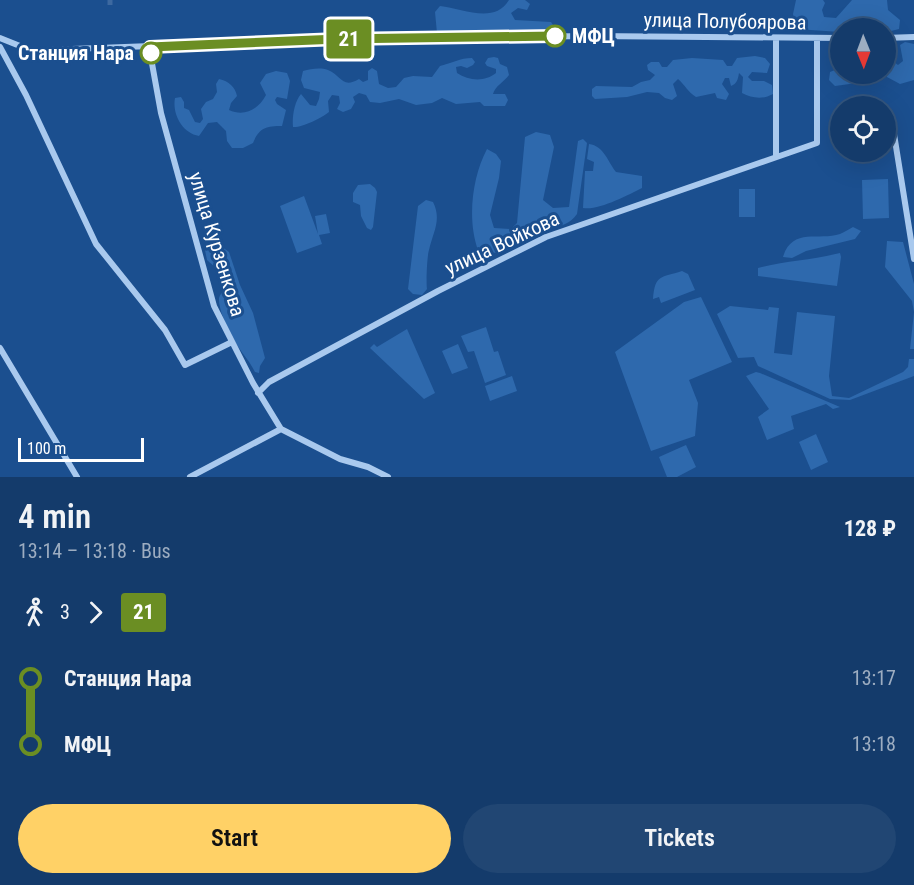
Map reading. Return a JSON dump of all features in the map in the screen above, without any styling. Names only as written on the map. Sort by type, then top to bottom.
[{"type":"street","name":"улица Полубоярова","points":[[0,38],[30,50],[349,39],[591,36],[830,38]]},
{"type":"street","points":[[896,38],[914,37]]},
{"type":"street","points":[[776,38],[776,157]]},
{"type":"street","name":"улица Войкова","points":[[258,393],[269,382],[339,344],[546,237],[817,143],[818,39]]},
{"type":"street","points":[[0,47],[26,94],[96,244],[165,330],[185,365],[232,342]]},
{"type":"street","name":"улица Курзенкова","points":[[150,47],[161,113],[212,295],[232,342],[258,393],[281,429]]},
{"type":"street","points":[[896,145],[911,224],[914,259]]},
{"type":"street","points":[[0,348],[77,477]]},
{"type":"street","points":[[190,477],[281,429],[340,459],[368,467],[388,477]]},
{"type":"shaded area","points":[[509,0],[525,0],[530,4],[527,10],[518,8],[511,13],[515,20],[551,22],[553,33],[544,35],[453,35],[437,33],[435,12],[440,6],[486,13],[503,8]]},
{"type":"shaded area","points":[[796,0],[823,0],[825,3],[822,10],[824,17],[836,18],[830,18],[830,31],[796,29],[793,14]]},
{"type":"shaded area","points":[[852,0],[887,0],[888,10],[900,20],[899,29],[896,30],[896,18],[836,18]]},
{"type":"shaded area","points":[[905,42],[914,44],[914,80],[900,84],[896,82],[896,64],[898,65],[903,61],[900,45]]},
{"type":"shaded area","points":[[755,56],[765,58],[770,64],[767,73],[752,72],[748,77],[752,81],[764,81],[772,85],[773,94],[761,98],[742,93],[743,77],[739,73],[733,85],[731,86],[729,78],[725,78],[722,84],[729,94],[726,100],[717,98],[715,93],[696,97],[678,79],[673,84],[677,96],[672,100],[659,93],[647,92],[627,97],[595,99],[592,96],[592,89],[596,86],[632,87],[650,80],[655,75],[648,70],[647,65],[651,62],[659,62],[662,67],[667,67],[673,60],[692,58],[723,60],[727,66],[732,66],[737,58]]},
{"type":"shaded area","points":[[468,58],[472,58],[475,62],[473,65],[467,68],[456,67],[457,73],[472,79],[487,78],[496,73],[496,69],[485,63],[488,58],[498,58],[500,64],[507,67],[509,75],[493,94],[505,94],[508,100],[505,106],[484,106],[480,102],[456,104],[442,98],[432,103],[416,105],[399,99],[380,103],[370,102],[366,95],[359,93],[353,97],[355,102],[351,109],[343,112],[337,109],[340,103],[339,96],[332,95],[328,101],[329,112],[311,122],[293,127],[294,110],[301,94],[310,105],[316,106],[319,99],[320,92],[304,88],[301,80],[303,71],[325,69],[349,83],[359,79],[363,82],[368,80],[368,71],[372,68],[377,71],[379,84],[388,88],[396,87],[404,78],[432,77],[440,66]]},
{"type":"shaded area","points":[[276,71],[287,73],[290,81],[287,99],[277,97],[275,100],[286,110],[282,126],[264,129],[253,143],[243,148],[232,148],[227,141],[226,131],[217,122],[208,123],[199,136],[183,127],[177,116],[175,98],[181,97],[184,108],[189,110],[195,122],[200,123],[203,119],[201,109],[206,102],[213,99],[217,92],[216,84],[219,79],[229,83],[237,96],[229,110],[240,113],[250,111],[259,105],[266,95],[260,83],[266,74]]},
{"type":"shaded area","points":[[536,132],[550,135],[554,147],[543,200],[553,208],[569,207],[578,141],[583,139],[587,143],[577,214],[572,220],[558,227],[520,235],[515,248],[496,253],[478,250],[473,226],[473,199],[478,172],[487,149],[496,154],[501,161],[490,215],[494,228],[511,229],[517,223],[525,137]]},
{"type":"shaded area","points":[[589,144],[602,151],[616,172],[642,176],[642,188],[605,205],[583,208],[585,171],[593,171],[594,162],[587,159]]},
{"type":"shaded area","points":[[888,179],[889,218],[863,219],[862,180]]},
{"type":"shaded area","points":[[370,184],[377,192],[371,230],[367,228],[361,216],[360,205],[353,202],[353,193],[358,185]]},
{"type":"shaded area","points":[[739,189],[755,189],[755,217],[739,217]]},
{"type":"shaded area","points":[[304,196],[318,234],[315,216],[326,214],[330,233],[319,235],[322,244],[297,253],[280,206]]},
{"type":"shaded area","points":[[426,200],[433,202],[437,220],[428,253],[427,289],[422,295],[413,294],[408,289],[418,206]]},
{"type":"shaded area","points":[[853,227],[861,231],[855,239],[806,251],[792,258],[783,257],[787,248],[799,238],[832,236]]},
{"type":"shaded area","points":[[214,241],[229,252],[240,285],[253,313],[265,358],[259,373],[255,372],[236,343],[223,316],[219,298],[224,289],[225,280],[207,260],[205,250]]},
{"type":"shaded area","points":[[887,241],[903,242],[914,284],[914,312],[912,301],[885,267]]},
{"type":"shaded area","points":[[840,253],[837,286],[758,276],[758,268]]},
{"type":"shaded area","points":[[682,271],[688,274],[695,290],[661,303],[659,297],[653,299],[655,285],[660,278]]},
{"type":"shaded area","points":[[701,297],[732,362],[689,380],[698,403],[695,436],[651,451],[615,352],[684,302]]},
{"type":"shaded area","points":[[730,306],[768,310],[769,307],[779,308],[774,353],[792,355],[797,312],[835,316],[829,376],[832,396],[849,398],[903,372],[908,367],[909,359],[914,359],[914,376],[850,400],[830,399],[758,366],[754,357],[738,358],[717,314]]},
{"type":"shaded area","points":[[914,312],[914,349],[910,349]]},
{"type":"shaded area","points":[[486,327],[494,352],[498,351],[506,375],[485,383],[474,351],[468,352],[461,336]]},
{"type":"shaded area","points":[[407,329],[435,393],[424,399],[370,348],[374,344],[377,347]]},
{"type":"shaded area","points":[[458,344],[468,368],[452,374],[442,351]]},
{"type":"shaded area","points":[[756,372],[840,407],[833,409],[826,404],[791,416],[794,429],[767,440],[758,417],[769,409],[746,376]]},
{"type":"shaded area","points":[[512,376],[517,391],[490,401],[485,386]]},
{"type":"shaded area","points":[[816,434],[828,462],[811,470],[799,442]]},
{"type":"shaded area","points":[[686,445],[696,467],[677,477],[667,477],[659,457]]},
{"type":"tunnel","points":[[110,0],[110,6]]},
{"type":"bus line","name":"21","points":[[151,53],[150,47],[338,39],[555,36]]},
{"type":"place","name":"МФЦ","points":[[555,36]]},
{"type":"place","name":"Станция Нара","points":[[151,53]]}]
